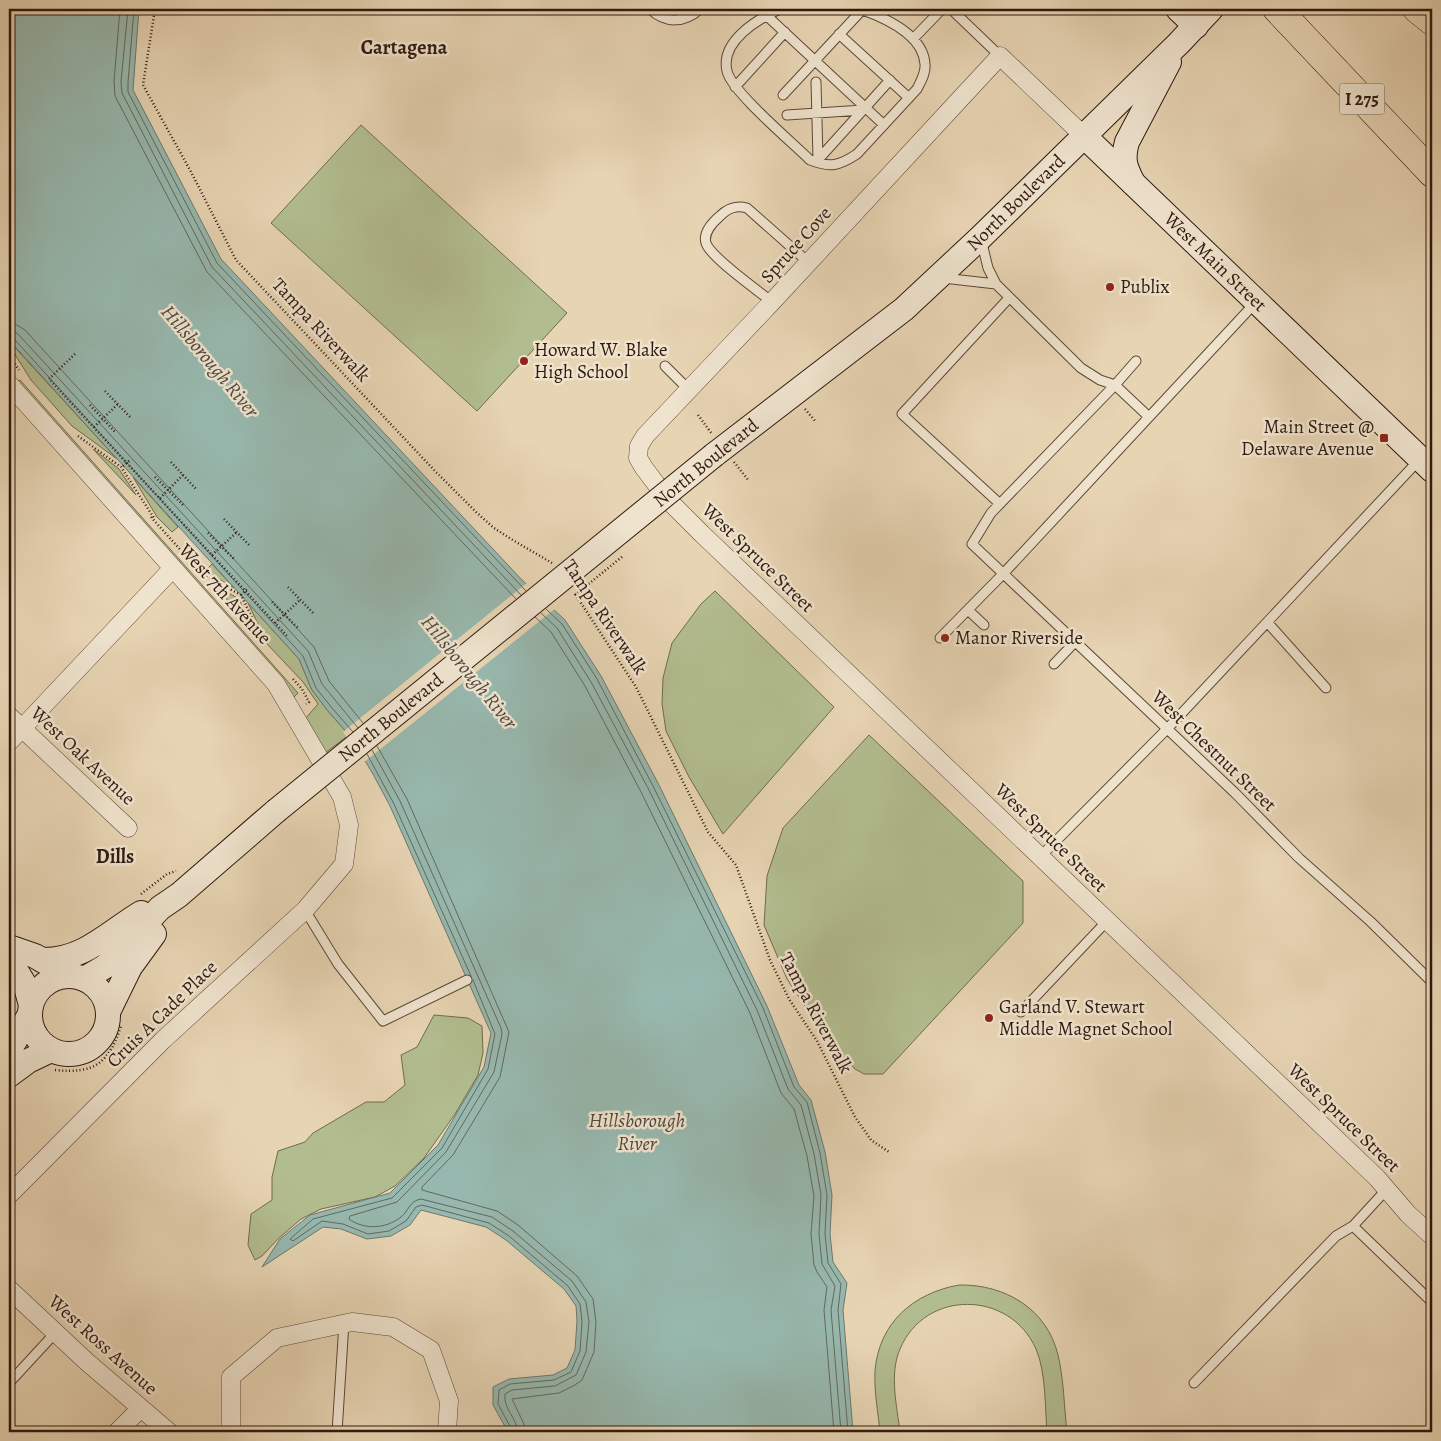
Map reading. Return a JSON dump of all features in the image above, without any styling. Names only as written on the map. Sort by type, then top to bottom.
[{"type":"highway","points":[[1417,9],[1432,21]]},
{"type":"highway","name":"I 275","points":[[1284,17],[1432,173]]},
{"type":"street","points":[[1178,9],[1204,17]]},
{"type":"street","name":"North Boulevard","points":[[79,977],[106,966],[155,913],[276,811],[720,451],[892,318],[980,238],[1204,17]]},
{"type":"street","points":[[1134,184],[1127,170],[1123,155],[1127,142],[1179,43]]},
{"type":"street","name":"West Main Street","points":[[1000,56],[1426,464]]},
{"type":"street","name":"Spruce Cove","points":[[644,468],[638,458],[640,446],[645,436],[1000,56]]},
{"type":"street","name":"West 7th Avenue","points":[[9,384],[276,684],[342,797],[349,826],[344,864]]},
{"type":"street","name":"West Spruce Street","points":[[644,468],[669,501],[702,534],[1388,1188],[1408,1214],[1432,1236]]},
{"type":"street","points":[[9,742],[173,568]]},
{"type":"street","name":"West Oak Avenue","points":[[9,716],[128,828]]},
{"type":"street","name":"Cruis A Cade Place","points":[[9,1195],[163,1040],[305,910],[344,864]]},
{"type":"street","points":[[42,960],[57,961],[77,954],[105,939],[152,906],[178,895]]},
{"type":"street","name":"North Boulevard","points":[[116,1017],[130,967],[171,911],[178,895]]},
{"type":"street","points":[[9,947],[94,984],[116,1017],[108,1024],[96,1044],[86,1051],[62,1054],[52,1060],[28,1061],[9,1075]]},
{"type":"street","points":[[9,959],[26,987],[33,1031],[52,1060]]},
{"type":"street","points":[[9,1052],[30,1009],[34,996],[41,987],[51,980],[62,976],[79,977]]},
{"type":"street","name":"West Ross Avenue","points":[[9,1289],[87,1362],[169,1432]]},
{"type":"street","points":[[231,1432],[231,1377],[277,1338],[348,1322],[393,1327],[431,1350],[449,1401],[447,1432]]},
{"type":"street","points":[[117,1432],[141,1408]]},
{"type":"lane","points":[[650,9],[668,20],[681,20],[693,15],[700,9]]},
{"type":"lane","points":[[780,9],[766,15],[742,34],[730,48],[726,71],[735,86],[810,160],[817,161],[822,165],[835,166],[846,162],[856,154],[917,90],[924,77],[925,63],[921,51],[913,39],[876,11],[861,9],[783,95]]},
{"type":"lane","points":[[913,39],[942,9]]},
{"type":"lane","points":[[950,9],[1000,56]]},
{"type":"lane","points":[[766,15],[864,109],[884,125]]},
{"type":"lane","points":[[735,86],[785,32]]},
{"type":"lane","points":[[840,34],[909,98]]},
{"type":"lane","points":[[817,161],[890,80]]},
{"type":"lane","points":[[816,82],[817,161]]},
{"type":"lane","points":[[787,115],[864,109]]},
{"type":"lane","points":[[772,302],[722,262],[706,244],[705,237],[720,216],[729,208],[738,205],[747,208],[808,262]]},
{"type":"lane","points":[[980,238],[988,268],[996,284],[1009,298],[1081,368],[1100,380],[1115,385],[1149,417]]},
{"type":"lane","points":[[938,278],[996,284]]},
{"type":"lane","points":[[1009,298],[902,414],[1000,504],[1136,361]]},
{"type":"lane","points":[[940,638],[1003,574],[1256,302]]},
{"type":"lane","points":[[665,366],[689,390]]},
{"type":"lane","points":[[1040,857],[1167,729],[1267,622],[1426,464]]},
{"type":"lane","name":"West Chestnut Street","points":[[1000,504],[991,513],[972,544],[1235,793],[1299,858],[1371,922],[1432,982]]},
{"type":"lane","points":[[968,610],[984,625]]},
{"type":"lane","points":[[1267,622],[1326,688]]},
{"type":"lane","points":[[1054,664],[1075,642]]},
{"type":"lane","points":[[305,910],[338,964],[383,1021],[467,980]]},
{"type":"lane","points":[[1021,1012],[1107,921]]},
{"type":"lane","points":[[1194,1383],[1336,1236],[1353,1226],[1388,1188]]},
{"type":"lane","points":[[1353,1226],[1432,1302]]},
{"type":"lane","points":[[337,1432],[348,1322]]},
{"type":"lane","points":[[9,1383],[56,1332]]},
{"type":"path","name":"Tampa Riverwalk","points":[[155,9],[143,85],[190,170],[236,260],[477,514],[499,532],[554,565]]},
{"type":"path","points":[[75,354],[49,379],[288,637]]},
{"type":"path","points":[[105,391],[131,418]]},
{"type":"path","points":[[94,427],[118,404]]},
{"type":"path","points":[[90,405],[116,433]]},
{"type":"path","points":[[803,406],[816,422]]},
{"type":"path","points":[[698,415],[720,451],[749,480]]},
{"type":"path","points":[[71,431],[121,467],[158,524]]},
{"type":"path","points":[[124,466],[130,460]]},
{"type":"path","points":[[171,462],[197,490]]},
{"type":"path","points":[[160,498],[183,475]]},
{"type":"path","points":[[155,477],[183,505]]},
{"type":"path","points":[[224,519],[249,545]]},
{"type":"path","points":[[212,555],[237,532]]},
{"type":"path","points":[[208,534],[234,560]]},
{"type":"path","points":[[203,575],[241,596],[260,632],[263,645]]},
{"type":"path","points":[[288,587],[314,614]]},
{"type":"path","points":[[241,596],[248,588]]},
{"type":"path","name":"Tampa Riverwalk","points":[[572,589],[636,687],[708,832],[736,865],[770,960],[789,999],[817,1041],[854,1117],[871,1140],[889,1152]]},
{"type":"path","points":[[275,623],[300,600]]},
{"type":"path","points":[[272,602],[298,628]]},
{"type":"path","points":[[136,898],[167,874]]},
{"type":"path","points":[[52,1060],[74,1071],[84,1070],[103,1060],[111,1052],[116,1017]]},
{"type":"green space","points":[[361,125],[567,313],[477,411],[271,223]]},
{"type":"green space","points":[[9,341],[117,459],[72,426],[31,380],[9,345]]},
{"type":"green space","points":[[9,372],[17,382],[20,380],[298,693],[293,698],[283,682],[9,374]]},
{"type":"green space","points":[[93,449],[119,469],[136,495]]},
{"type":"green space","points":[[133,477],[178,527],[172,532],[157,517]]},
{"type":"green space","points":[[212,564],[234,588],[205,571]]},
{"type":"green space","points":[[213,584],[239,599],[251,626]]},
{"type":"green space","points":[[715,591],[834,707],[723,834],[689,777],[666,731],[662,704],[663,678],[672,643],[701,604]]},
{"type":"green space","points":[[248,603],[299,659],[312,690],[349,735],[325,753],[305,719],[318,704],[303,682],[268,645]]},
{"type":"green space","points":[[869,735],[1023,881],[1023,923],[883,1074],[864,1074],[855,1069],[822,1032],[787,979],[764,925],[767,876],[783,828]]},
{"type":"green space","points":[[434,1015],[468,1018],[482,1026],[483,1053],[478,1075],[455,1114],[424,1158],[395,1186],[375,1197],[321,1209],[301,1219],[262,1256],[255,1260],[248,1245],[251,1214],[272,1200],[272,1177],[278,1151],[305,1142],[313,1133],[366,1102],[384,1102],[405,1085],[401,1055],[417,1047]]},
{"type":"green space","points":[[959,1285],[992,1289],[1008,1295],[1022,1302],[1034,1312],[1044,1325],[1052,1339],[1060,1364],[1067,1432],[1047,1432],[1042,1368],[1036,1349],[1024,1330],[1007,1316],[988,1307],[968,1304],[947,1307],[928,1315],[912,1329],[900,1349],[895,1369],[894,1379],[900,1432],[880,1432],[875,1371],[883,1338],[891,1324],[914,1303],[927,1295]]},
{"type":"water","name":"Hillsborough River","points":[[9,9],[139,9],[133,90],[221,259],[522,580],[565,620],[601,676],[658,783],[767,1006],[799,1085],[811,1100],[825,1152],[832,1195],[830,1234],[833,1262],[847,1283],[843,1310],[853,1432],[508,1432],[493,1405],[493,1387],[509,1379],[553,1375],[567,1368],[575,1350],[576,1306],[564,1289],[506,1240],[486,1227],[421,1210],[410,1225],[391,1236],[367,1239],[341,1229],[323,1227],[262,1267],[280,1239],[310,1215],[390,1193],[438,1145],[484,1067],[491,1033],[390,806],[350,736],[312,690],[299,659],[9,340]]},
{"type":"pier","points":[[528,582],[556,608],[363,763],[343,732]]},
{"type":"place","name":"Publix","points":[[1110,287]]},
{"type":"place","name":"Howard W. Blake High School","points":[[524,361]]},
{"type":"place","name":"Main Street @ Delaware Avenue","points":[[1384,438]]},
{"type":"place","name":"Manor Riverside","points":[[945,638]]},
{"type":"place","name":"Garland V. Stewart Middle Magnet School","points":[[989,1018]]},
{"type":"district","name":"Cartagena","points":[[404,47]]},
{"type":"district","name":"Dills","points":[[115,856]]}]
